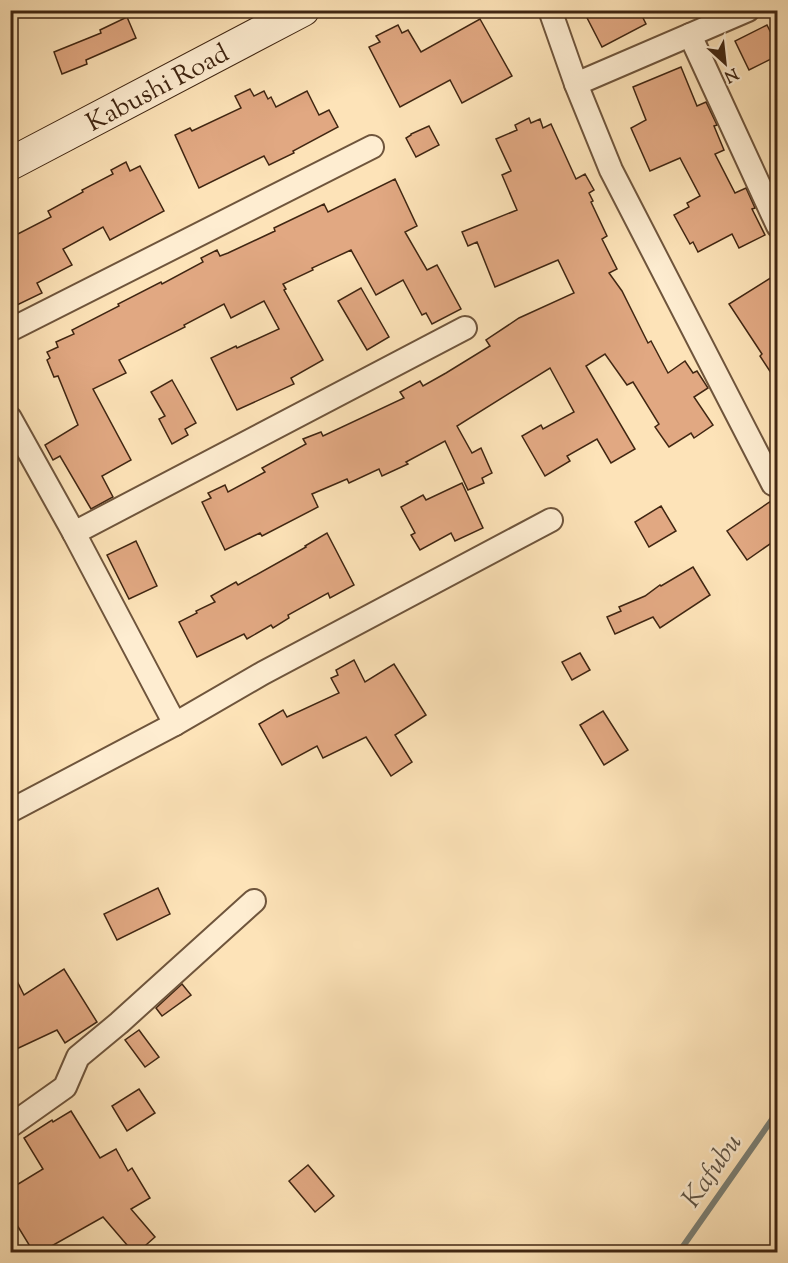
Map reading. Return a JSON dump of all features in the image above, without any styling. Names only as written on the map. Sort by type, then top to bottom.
[{"type":"main road","name":"Kabushi Road","points":[[10,164],[303,10]]},
{"type":"street","points":[[550,10],[576,84],[611,170],[773,484]]},
{"type":"street","points":[[576,84],[748,10]]},
{"type":"street","points":[[690,35],[777,226]]},
{"type":"street","points":[[10,330],[372,147]]},
{"type":"street","points":[[74,533],[465,328]]},
{"type":"street","points":[[10,418],[175,724]]},
{"type":"street","points":[[10,811],[175,724],[262,673],[551,520]]},
{"type":"street","points":[[10,1126],[65,1087],[78,1057],[254,901]]},
{"type":"building","points":[[583,10],[639,10],[646,24],[602,47]]},
{"type":"building","points":[[127,17],[136,38],[86,60],[87,64],[62,74],[54,52],[101,33],[100,30]]},
{"type":"building","points":[[480,19],[512,76],[462,103],[450,80],[400,107],[369,47],[380,42],[376,36],[398,25],[402,33],[408,30],[421,52]]},
{"type":"building","points":[[767,25],[770,31],[777,27],[777,56],[749,70],[735,41]]},
{"type":"building","points":[[681,67],[697,106],[706,102],[717,125],[714,126],[724,150],[715,154],[735,193],[746,188],[755,208],[752,209],[765,235],[739,248],[732,234],[698,252],[693,242],[690,244],[674,215],[689,207],[687,203],[700,196],[680,158],[650,171],[631,128],[646,120],[633,87]]},
{"type":"building","points":[[250,89],[254,96],[264,91],[268,99],[271,97],[276,107],[307,91],[319,115],[329,110],[338,127],[269,165],[264,156],[199,188],[175,135],[190,128],[192,131],[241,108],[235,96]]},
{"type":"building","points":[[529,118],[531,123],[540,119],[543,128],[551,124],[576,179],[585,174],[594,190],[589,193],[593,201],[591,202],[607,236],[602,239],[617,269],[609,273],[622,291],[648,343],[651,341],[668,373],[685,361],[693,373],[697,371],[708,388],[694,397],[713,425],[694,438],[691,433],[669,447],[655,427],[659,424],[633,382],[627,385],[605,354],[586,366],[635,449],[611,463],[597,439],[567,456],[570,461],[545,476],[522,436],[541,425],[543,429],[574,412],[550,368],[457,426],[472,453],[481,448],[492,473],[482,478],[484,483],[468,490],[445,441],[406,462],[408,464],[382,476],[379,469],[349,483],[347,479],[312,494],[318,507],[262,536],[260,533],[225,550],[202,502],[211,498],[208,493],[225,485],[228,492],[265,472],[262,468],[306,444],[303,439],[321,432],[323,436],[404,398],[400,392],[420,381],[423,386],[490,346],[486,340],[519,318],[574,293],[558,260],[495,287],[477,242],[468,246],[462,232],[517,210],[502,175],[511,171],[496,139],[517,130],[515,125]]},
{"type":"building","points":[[429,126],[439,145],[416,157],[406,138]]},
{"type":"building","points":[[126,162],[130,171],[140,166],[164,211],[110,240],[103,227],[63,249],[72,265],[37,283],[42,293],[17,305],[10,292],[10,238],[51,217],[48,211],[113,174],[111,170]]},
{"type":"building","points":[[395,179],[417,226],[405,232],[427,270],[437,265],[461,309],[432,324],[426,313],[422,315],[403,280],[376,295],[351,250],[283,284],[286,289],[284,290],[323,360],[291,378],[294,384],[237,410],[211,358],[279,329],[264,301],[231,318],[224,304],[184,325],[185,327],[119,360],[126,373],[93,389],[131,460],[102,476],[113,497],[91,509],[60,456],[53,460],[45,445],[78,425],[58,376],[54,377],[47,360],[50,358],[47,352],[58,347],[56,342],[74,334],[72,330],[119,306],[118,304],[203,262],[201,258],[217,250],[220,256],[228,253],[324,204],[328,212]]},
{"type":"building","points":[[772,277],[777,285],[777,382],[760,356],[762,354],[729,304]]},
{"type":"building","points":[[361,288],[389,337],[367,350],[338,301]]},
{"type":"building","points":[[172,380],[196,423],[185,429],[188,435],[172,444],[159,419],[165,416],[151,392]]},
{"type":"building","points":[[462,483],[483,528],[455,541],[451,533],[420,550],[411,535],[415,533],[401,507],[423,495],[426,500]]},
{"type":"building","points":[[777,497],[777,539],[747,560],[727,531]]},
{"type":"building","points":[[661,506],[676,531],[649,547],[635,522]]},
{"type":"building","points":[[327,533],[354,585],[330,598],[328,593],[288,615],[289,618],[273,628],[271,625],[247,639],[244,634],[197,657],[179,622],[215,602],[211,596],[236,582],[238,585]]},
{"type":"building","points":[[136,541],[157,586],[129,599],[107,555]]},
{"type":"building","points":[[693,567],[710,595],[660,628],[653,617],[615,634],[607,617],[621,611],[619,607],[645,596]]},
{"type":"building","points":[[580,653],[590,670],[572,680],[562,662]]},
{"type":"building","points":[[354,660],[365,682],[394,664],[426,715],[395,735],[412,762],[391,776],[366,737],[323,758],[317,746],[282,765],[259,724],[283,710],[287,717],[339,693],[331,678],[338,675],[336,670]]},
{"type":"building","points":[[603,711],[628,750],[604,765],[580,725]]},
{"type":"building","points":[[158,888],[170,914],[117,940],[104,914]]},
{"type":"building","points":[[10,967],[24,995],[64,969],[97,1022],[65,1043],[57,1030],[10,1052]]},
{"type":"building","points":[[182,984],[191,995],[162,1016],[156,1008]]},
{"type":"building","points":[[139,1030],[159,1057],[145,1067],[125,1040]]},
{"type":"building","points":[[139,1089],[155,1113],[127,1131],[112,1106]]},
{"type":"building","points":[[71,1111],[100,1158],[116,1149],[128,1171],[132,1168],[150,1198],[131,1209],[155,1237],[138,1252],[133,1252],[103,1217],[41,1252],[36,1252],[33,1247],[31,1248],[17,1225],[10,1229],[10,1189],[43,1169],[24,1138]]},
{"type":"building","points":[[308,1165],[334,1196],[315,1212],[289,1181]]},
{"type":"waterway","name":"Kafubu","points":[[679,1252],[778,1111]]}]
